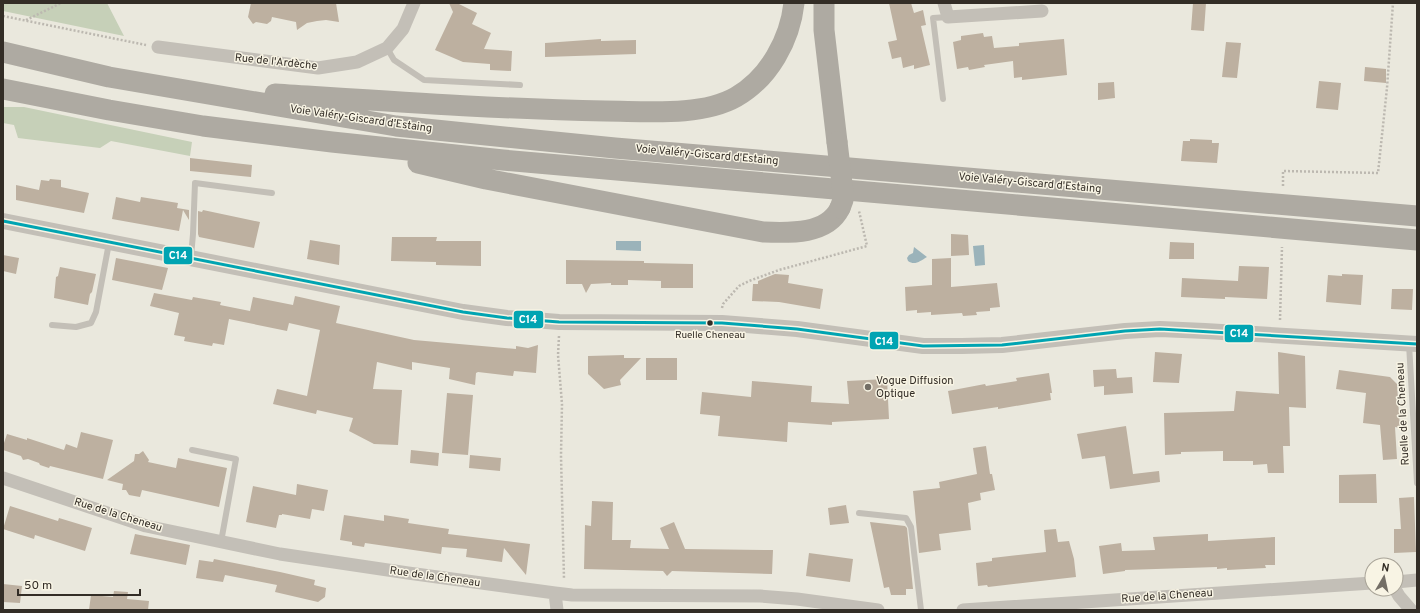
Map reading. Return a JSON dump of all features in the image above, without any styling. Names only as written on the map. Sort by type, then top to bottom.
[{"type":"highway","points":[[169,88],[570,110],[661,112],[689,110],[714,106],[735,98],[756,83],[776,59],[787,34],[794,3]]},
{"type":"highway","points":[[332,142],[486,179],[763,232],[789,233],[810,229],[827,223],[849,209],[843,200],[824,30],[824,3]]},
{"type":"highway","name":"Voie Valéry-Giscard d'Estaing","points":[[3,52],[109,77],[396,126],[622,148],[1417,216]]},
{"type":"highway","name":"Voie Valéry-Giscard d'Estaing","points":[[3,89],[109,110],[203,126],[332,142],[503,160],[1417,240]]},
{"type":"street","name":"Rue de l'Ardèche","points":[[158,47],[318,68],[357,62],[387,48],[403,29],[414,3]]},
{"type":"street","points":[[944,3],[948,17],[1042,11]]},
{"type":"street","points":[[3,221],[463,312],[507,318],[559,322],[722,323],[797,329],[923,346],[1002,344],[1125,331],[1160,329],[1205,330],[1413,344]]},
{"type":"street","name":"Rue de la Cheneau","points":[[3,478],[146,526],[280,554],[559,593],[760,596],[797,599],[878,610]]},
{"type":"street","points":[[1404,581],[1417,580]]},
{"type":"street","name":"Rue de la Cheneau","points":[[963,610],[1093,606],[1364,584]]},
{"type":"street","points":[[557,610],[559,593]]},
{"type":"street","points":[[1400,597],[1411,610]]},
{"type":"lane","points":[[943,99],[933,18],[948,17]]},
{"type":"lane","points":[[387,48],[394,60],[424,80],[520,85]]},
{"type":"lane","points":[[190,259],[193,234],[195,184],[272,193]]},
{"type":"lane","points":[[52,325],[76,327],[91,323],[96,312],[109,242]]},
{"type":"lane","name":"Ruelle de la Cheneau","points":[[1413,344],[1417,483]]},
{"type":"lane","points":[[192,450],[236,459],[221,542]]},
{"type":"lane","points":[[859,514],[906,518],[911,527],[921,610]]},
{"type":"path","points":[[25,20],[61,3]]},
{"type":"path","points":[[1282,186],[1283,171],[1378,173],[1387,88],[1392,3]]},
{"type":"path","points":[[3,16],[158,47]]},
{"type":"path","points":[[722,323],[723,304],[739,286],[779,270],[867,246],[849,209]]},
{"type":"path","points":[[1280,312],[1282,247]]},
{"type":"path","points":[[559,322],[558,355],[562,404],[560,456],[564,568],[559,593]]},
{"type":"green space","points":[[3,3],[107,3],[124,36],[3,11]]},
{"type":"green space","points":[[3,107],[24,107],[192,142],[190,156],[111,141],[100,148],[18,138],[14,125],[3,123]]},
{"type":"water","points":[[616,241],[641,241],[641,251],[616,250]]},
{"type":"water","points":[[984,245],[985,265],[975,266],[973,246]]},
{"type":"water","points":[[914,247],[927,257],[915,263],[908,261],[907,258],[913,253]]},
{"type":"building","points":[[251,3],[336,3],[339,22],[326,20],[317,21],[307,23],[297,30],[296,22],[272,17],[271,21],[267,24],[256,22],[253,24],[248,17]]},
{"type":"building","points":[[449,3],[457,3],[477,13],[472,24],[491,33],[484,49],[512,51],[511,71],[490,70],[490,64],[463,62],[435,50],[453,12]]},
{"type":"building","points":[[889,3],[911,3],[914,13],[923,10],[926,25],[921,26],[930,65],[914,69],[914,65],[903,68],[901,57],[892,59],[888,42],[897,40]]},
{"type":"building","points":[[1193,3],[1206,3],[1204,31],[1191,30]]},
{"type":"building","points":[[983,33],[984,37],[992,36],[994,48],[1019,46],[1019,43],[1064,39],[1067,75],[1022,80],[1022,77],[1014,78],[1013,61],[984,65],[985,67],[969,70],[968,67],[957,69],[953,42],[961,40],[961,36]]},
{"type":"building","points":[[601,39],[601,41],[636,40],[636,54],[545,57],[545,43]]},
{"type":"building","points":[[1226,42],[1241,43],[1237,78],[1222,77]]},
{"type":"building","points":[[1365,67],[1386,69],[1386,83],[1364,81]]},
{"type":"building","points":[[1319,81],[1341,83],[1338,110],[1316,108]]},
{"type":"building","points":[[1114,82],[1115,98],[1098,100],[1098,83]]},
{"type":"building","points":[[1190,139],[1212,140],[1212,143],[1219,143],[1217,163],[1181,161],[1183,141],[1190,141]]},
{"type":"building","points":[[190,158],[252,165],[251,177],[190,171]]},
{"type":"building","points":[[50,179],[61,180],[61,187],[89,193],[84,213],[16,200],[16,185],[39,190],[41,180],[49,181]]},
{"type":"building","points":[[116,197],[140,202],[141,197],[178,203],[177,208],[189,210],[189,220],[183,210],[179,231],[112,219]]},
{"type":"building","points":[[203,210],[260,222],[254,248],[199,237],[198,211],[202,212]]},
{"type":"building","points":[[951,234],[968,235],[969,255],[951,256]]},
{"type":"building","points":[[392,237],[437,237],[436,241],[481,241],[481,266],[436,265],[436,262],[391,261]]},
{"type":"building","points":[[310,240],[340,245],[339,265],[307,259]]},
{"type":"building","points":[[1170,242],[1194,243],[1194,259],[1169,259]]},
{"type":"building","points":[[3,255],[19,258],[16,274],[3,271]]},
{"type":"building","points":[[116,258],[168,268],[162,290],[112,280]]},
{"type":"building","points":[[951,258],[951,287],[997,283],[1000,307],[990,308],[990,311],[976,312],[977,315],[963,316],[962,313],[931,315],[931,312],[917,313],[917,310],[906,311],[905,287],[932,285],[932,259]]},
{"type":"building","points":[[566,260],[644,261],[644,263],[693,264],[693,288],[661,288],[661,281],[628,280],[628,285],[611,285],[611,283],[591,284],[586,293],[582,284],[566,284]]},
{"type":"building","points":[[1239,266],[1269,267],[1267,299],[1181,297],[1182,278],[1238,281]]},
{"type":"building","points":[[60,267],[96,274],[88,305],[54,298],[56,277],[58,276]]},
{"type":"building","points":[[775,274],[789,275],[788,283],[823,289],[820,309],[779,302],[752,301],[753,284],[758,284],[758,281]]},
{"type":"building","points":[[1342,274],[1363,275],[1361,305],[1326,302],[1328,275],[1342,276]]},
{"type":"building","points":[[1392,289],[1413,289],[1412,310],[1391,309]]},
{"type":"building","points":[[154,293],[192,300],[193,297],[221,302],[220,305],[250,311],[253,297],[293,305],[295,296],[340,306],[336,323],[414,340],[516,349],[516,346],[528,348],[538,345],[536,373],[514,371],[513,376],[478,372],[476,373],[475,385],[449,379],[450,368],[412,362],[412,370],[377,362],[373,389],[402,390],[398,445],[374,444],[349,431],[353,418],[317,410],[316,414],[273,404],[277,389],[307,396],[320,330],[289,323],[287,331],[229,319],[224,345],[213,343],[212,346],[184,341],[185,337],[174,335],[179,313],[150,306]]},
{"type":"building","points":[[1155,352],[1182,354],[1179,383],[1153,382]]},
{"type":"building","points":[[1278,352],[1305,356],[1306,408],[1289,407],[1290,446],[1283,446],[1284,473],[1268,473],[1267,464],[1253,465],[1253,461],[1223,461],[1223,451],[1181,452],[1181,454],[1165,455],[1164,413],[1234,411],[1236,391],[1279,394]]},
{"type":"building","points":[[624,355],[624,358],[641,358],[620,380],[621,385],[604,389],[588,374],[588,356]]},
{"type":"building","points":[[646,358],[677,358],[677,380],[646,380]]},
{"type":"building","points":[[1116,369],[1117,378],[1132,377],[1133,393],[1104,395],[1104,386],[1094,387],[1093,370]]},
{"type":"building","points":[[1339,370],[1390,377],[1397,384],[1400,428],[1395,427],[1397,459],[1383,460],[1380,425],[1363,423],[1366,393],[1336,389]]},
{"type":"building","points":[[1049,373],[1052,393],[1050,393],[1051,400],[998,409],[998,407],[952,414],[948,391],[985,384],[986,386],[1017,381],[1016,378]]},
{"type":"building","points":[[887,379],[889,419],[832,422],[832,425],[788,422],[787,442],[718,436],[720,416],[700,414],[702,392],[751,397],[752,381],[812,386],[811,402],[849,404],[847,381]]},
{"type":"building","points":[[447,393],[473,395],[468,455],[442,453]]},
{"type":"building","points":[[1126,426],[1133,474],[1159,471],[1160,482],[1110,489],[1105,456],[1082,459],[1077,434]]},
{"type":"building","points":[[81,432],[113,440],[103,479],[50,466],[49,468],[28,459],[23,460],[21,456],[3,450],[7,434],[27,440],[27,438],[64,450],[66,444],[77,448]]},
{"type":"building","points":[[986,446],[990,474],[992,474],[995,490],[980,493],[981,500],[968,503],[971,530],[939,534],[941,550],[919,553],[913,491],[940,488],[939,482],[977,474],[973,448]]},
{"type":"building","points":[[411,450],[439,453],[438,466],[410,463]]},
{"type":"building","points":[[143,451],[149,460],[148,462],[176,468],[178,458],[227,468],[219,507],[142,490],[140,497],[129,495],[126,490],[122,490],[123,484],[107,480],[134,461],[135,454],[139,454]]},
{"type":"building","points":[[470,455],[501,458],[500,471],[469,468]]},
{"type":"building","points":[[1376,474],[1377,503],[1339,503],[1339,475]]},
{"type":"building","points":[[297,484],[328,490],[324,511],[312,509],[310,519],[282,514],[279,515],[276,528],[246,522],[253,486],[296,495]]},
{"type":"building","points":[[1414,497],[1416,552],[1394,553],[1394,529],[1401,529],[1399,498]]},
{"type":"building","points":[[592,501],[613,502],[612,540],[631,540],[630,548],[669,549],[660,528],[674,522],[685,549],[773,550],[772,574],[672,571],[667,576],[663,571],[584,569],[585,525],[591,526]]},
{"type":"building","points":[[846,505],[849,523],[830,525],[828,508]]},
{"type":"building","points":[[10,506],[58,521],[59,518],[92,528],[85,551],[35,535],[34,539],[3,529]]},
{"type":"building","points":[[344,515],[384,521],[384,515],[409,519],[408,523],[449,529],[448,534],[530,544],[526,575],[504,548],[502,562],[466,557],[467,549],[442,547],[441,554],[365,543],[364,547],[352,545],[352,542],[340,540]]},
{"type":"building","points":[[870,522],[905,526],[907,528],[913,589],[906,589],[906,595],[891,595],[889,587],[884,588]]},
{"type":"building","points":[[1056,529],[1058,542],[1069,541],[1074,559],[1076,577],[988,587],[987,585],[978,586],[976,563],[992,561],[992,558],[1046,552],[1044,530]]},
{"type":"building","points":[[135,534],[190,545],[186,565],[130,554]]},
{"type":"building","points":[[1208,534],[1208,541],[1275,537],[1275,565],[1265,565],[1266,568],[1227,570],[1227,568],[1217,569],[1217,567],[1125,570],[1103,574],[1099,546],[1121,543],[1122,551],[1155,550],[1153,537]]},
{"type":"building","points":[[809,553],[853,559],[850,582],[806,576]]},
{"type":"building","points":[[214,559],[315,580],[314,585],[326,588],[325,597],[318,602],[275,592],[277,585],[225,575],[223,582],[196,578],[199,560],[213,562]]},
{"type":"building","points":[[3,584],[22,586],[20,603],[3,602]]},
{"type":"building","points":[[114,591],[128,592],[127,599],[149,601],[148,610],[89,610],[91,595],[113,597]]},
{"type":"transit line","name":"C14","points":[[3,221],[463,312],[507,318],[559,322],[722,323],[797,329],[923,346],[1002,345],[1125,331],[1160,329],[1417,344]]},
{"type":"place","name":"Ruelle Cheneau","points":[[710,323]]},
{"type":"place","name":"Vogue Diffusion Optique","points":[[868,387]]}]
